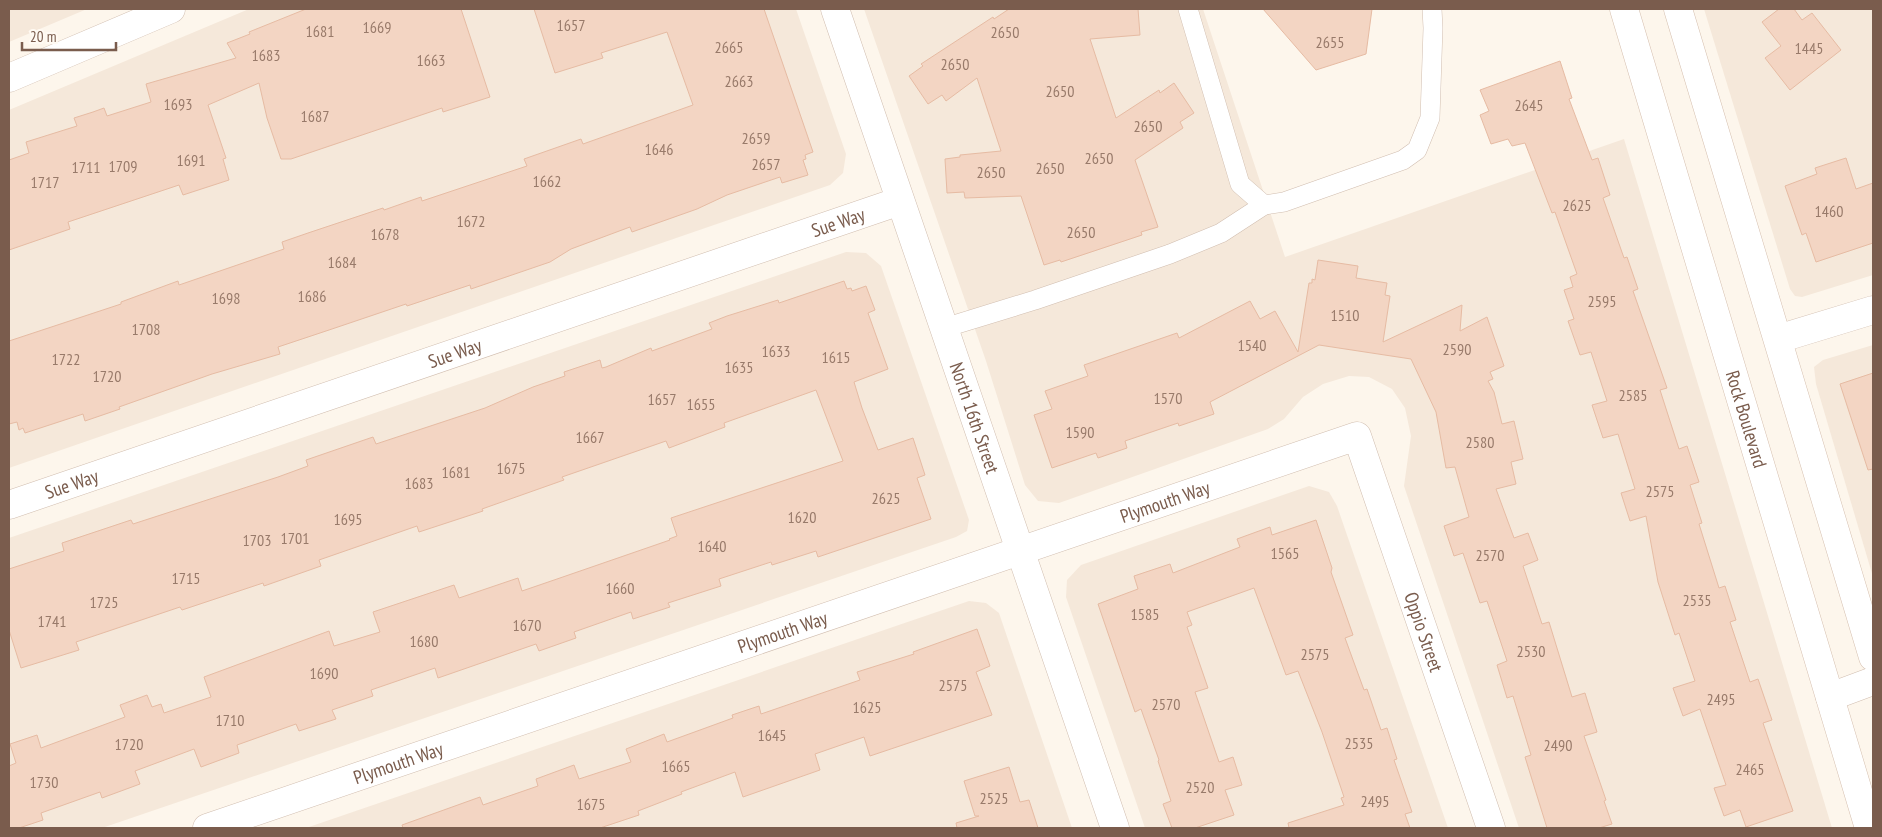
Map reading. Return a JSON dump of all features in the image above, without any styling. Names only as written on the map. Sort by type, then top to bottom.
[{"type":"street","points":[[9,78],[171,9]]},
{"type":"street","name":"North 16th Street","points":[[835,9],[1115,828]]},
{"type":"street","name":"Rock Boulevard","points":[[1624,9],[1869,828]]},
{"type":"street","points":[[1678,9],[1873,657]]},
{"type":"street","name":"Sue Way","points":[[9,505],[900,200]]},
{"type":"street","points":[[1778,340],[1873,310]]},
{"type":"street","name":"Plymouth Way","points":[[207,828],[1357,436]]},
{"type":"street","name":"Oppio Street","points":[[1357,436],[1491,828]]},
{"type":"street","points":[[1830,697],[1873,681]]},
{"type":"lane","points":[[1188,9],[1240,184],[1264,205]]},
{"type":"lane","points":[[944,328],[1035,300],[1170,254],[1221,233],[1264,205],[1284,202],[1403,160],[1417,150],[1430,118],[1432,9]]},
{"type":"shaded area","points":[[9,9],[87,9],[9,42]]},
{"type":"shaded area","points":[[249,9],[796,9],[846,154],[843,173],[830,185],[9,468],[9,110]]},
{"type":"shaded area","points":[[864,9],[1203,9],[1285,257],[1624,139],[1832,828],[1519,828],[1404,486],[1411,436],[1405,408],[1392,389],[1369,377],[1349,376],[1323,384],[1303,397],[1284,419],[1268,429],[1059,503],[1038,501],[1025,485],[986,361]]},
{"type":"shaded area","points":[[1704,9],[1873,9],[1873,275],[1802,297],[1795,296],[1790,289]]},
{"type":"shaded area","points":[[846,252],[866,253],[881,266],[969,520],[967,531],[956,537],[102,828],[9,828],[9,538]]},
{"type":"shaded area","points":[[1873,345],[1873,577],[1816,384],[1814,367],[1823,360]]},
{"type":"shaded area","points":[[1309,486],[1329,492],[1337,506],[1448,828],[1145,828],[1066,597],[1067,580],[1081,565]]},
{"type":"shaded area","points":[[969,601],[986,603],[999,613],[1072,828],[306,828]]},
{"type":"building","points":[[306,9],[461,9],[490,97],[443,112],[442,108],[291,159],[281,159],[267,118],[259,83],[208,105],[226,158],[223,159],[229,180],[183,195],[179,185],[68,222],[70,229],[9,250],[9,160],[29,153],[26,142],[77,126],[74,118],[104,108],[107,116],[151,102],[146,84],[236,58],[227,43]]},
{"type":"building","points":[[534,9],[764,9],[813,152],[805,155],[806,159],[803,160],[808,175],[782,183],[780,177],[727,195],[697,209],[632,232],[630,227],[571,249],[550,262],[471,289],[470,285],[407,306],[406,304],[278,347],[280,354],[212,374],[85,421],[83,414],[25,433],[23,428],[19,430],[17,422],[9,424],[9,341],[121,304],[121,302],[178,281],[179,285],[284,249],[282,242],[308,233],[421,197],[422,201],[527,166],[524,159],[581,139],[583,144],[693,105],[667,32],[601,53],[603,58],[555,73]]},
{"type":"building","points":[[1009,9],[1138,9],[1140,35],[1090,39],[1116,118],[1159,90],[1160,93],[1174,83],[1194,113],[1180,122],[1183,128],[1135,160],[1158,227],[1141,232],[1142,235],[1061,262],[1060,260],[1044,265],[1021,196],[965,198],[964,192],[947,193],[945,159],[960,157],[960,155],[1001,151],[977,78],[946,101],[942,95],[928,104],[909,76],[923,66],[921,64],[993,17],[994,19]]},
{"type":"building","points":[[1263,9],[1372,9],[1366,54],[1316,70]]},
{"type":"building","points":[[1779,9],[1794,9],[1802,20],[1812,13],[1841,50],[1790,90],[1765,58],[1781,46],[1762,22]]},
{"type":"building","points":[[1560,61],[1572,98],[1569,99],[1592,160],[1598,158],[1610,195],[1603,198],[1624,258],[1627,257],[1638,289],[1633,291],[1667,388],[1660,390],[1679,449],[1687,446],[1699,482],[1690,485],[1702,523],[1699,524],[1719,588],[1725,586],[1736,620],[1730,622],[1750,682],[1758,679],[1772,720],[1763,723],[1793,811],[1746,827],[1740,810],[1724,816],[1714,788],[1726,785],[1700,709],[1683,716],[1673,688],[1695,681],[1679,633],[1675,635],[1658,582],[1646,516],[1630,521],[1621,493],[1635,489],[1618,434],[1603,438],[1592,405],[1607,401],[1591,352],[1580,355],[1568,321],[1574,319],[1564,290],[1573,287],[1570,277],[1577,274],[1555,212],[1552,213],[1525,143],[1512,146],[1508,139],[1491,144],[1480,115],[1489,111],[1480,90]]},
{"type":"building","points":[[1846,158],[1856,189],[1873,183],[1873,243],[1816,262],[1806,233],[1802,235],[1785,186],[1817,174],[1815,168]]},
{"type":"building","points":[[1318,260],[1358,266],[1356,278],[1387,283],[1385,295],[1390,296],[1383,342],[1462,305],[1460,331],[1487,317],[1504,366],[1490,372],[1493,379],[1488,381],[1494,392],[1502,424],[1514,421],[1523,459],[1511,462],[1516,484],[1496,489],[1514,538],[1528,533],[1538,560],[1523,566],[1542,624],[1549,622],[1572,697],[1585,693],[1597,732],[1584,736],[1606,800],[1604,801],[1612,824],[1599,828],[1547,828],[1525,757],[1531,755],[1513,696],[1507,698],[1497,665],[1507,661],[1487,601],[1480,603],[1463,553],[1454,556],[1444,526],[1469,517],[1455,467],[1446,468],[1436,412],[1411,359],[1319,345],[1210,402],[1214,414],[1179,426],[1178,423],[1125,441],[1127,448],[1098,458],[1096,453],[1052,468],[1034,415],[1052,409],[1045,391],[1088,376],[1084,365],[1177,333],[1179,338],[1250,301],[1260,319],[1275,311],[1298,352],[1309,283],[1312,283],[1312,279],[1315,280]]},
{"type":"building","points":[[844,281],[847,289],[851,288],[852,291],[866,286],[875,310],[868,313],[888,369],[854,382],[862,408],[878,450],[913,438],[925,475],[917,478],[931,519],[818,557],[816,551],[772,565],[771,562],[719,579],[721,586],[668,603],[670,607],[633,619],[631,612],[574,632],[576,638],[539,651],[536,644],[438,678],[435,668],[371,690],[373,696],[332,710],[336,719],[299,731],[296,724],[237,745],[239,753],[201,767],[194,749],[135,771],[140,784],[102,798],[100,792],[41,813],[43,820],[19,828],[9,828],[9,766],[16,763],[10,744],[37,735],[41,748],[125,717],[120,705],[147,695],[152,707],[161,704],[164,713],[211,697],[204,677],[329,631],[334,646],[380,632],[373,612],[454,585],[459,598],[518,578],[522,591],[670,540],[677,536],[671,518],[843,461],[816,390],[724,423],[725,427],[669,448],[666,441],[562,477],[564,480],[482,509],[483,511],[419,532],[417,526],[319,560],[321,566],[264,586],[263,583],[182,610],[180,607],[76,642],[79,650],[21,668],[9,630],[9,569],[64,551],[62,543],[131,520],[133,524],[278,477],[308,466],[306,460],[373,437],[376,444],[485,408],[533,387],[565,376],[564,372],[600,360],[602,368],[606,367],[651,348],[652,351],[712,329],[709,323],[727,316],[778,300],[779,303]]},
{"type":"building","points":[[1873,373],[1873,469],[1868,470],[1840,384]]},
{"type":"building","points":[[1316,520],[1332,568],[1331,572],[1353,635],[1345,638],[1364,690],[1367,689],[1381,730],[1387,728],[1397,759],[1394,760],[1412,812],[1405,814],[1410,828],[1289,828],[1288,823],[1344,805],[1341,798],[1344,797],[1322,732],[1298,671],[1286,675],[1254,588],[1187,612],[1192,625],[1187,627],[1208,688],[1195,692],[1219,762],[1233,757],[1242,785],[1225,790],[1234,815],[1195,828],[1172,828],[1163,804],[1171,801],[1159,760],[1141,709],[1135,712],[1098,604],[1138,589],[1134,576],[1170,564],[1173,573],[1240,547],[1237,539],[1270,527],[1272,535]]},
{"type":"building","points":[[977,629],[990,666],[976,672],[992,715],[870,756],[864,737],[815,754],[820,770],[743,797],[735,772],[681,792],[682,794],[638,811],[639,815],[600,828],[403,828],[402,825],[480,797],[483,805],[538,786],[536,779],[574,765],[579,779],[631,762],[626,749],[664,734],[667,742],[733,718],[732,715],[759,706],[761,714],[860,680],[857,672],[914,654],[913,652]]},
{"type":"building","points":[[1009,767],[1020,802],[1029,800],[1038,828],[957,828],[956,823],[979,816],[975,816],[964,781]]}]
